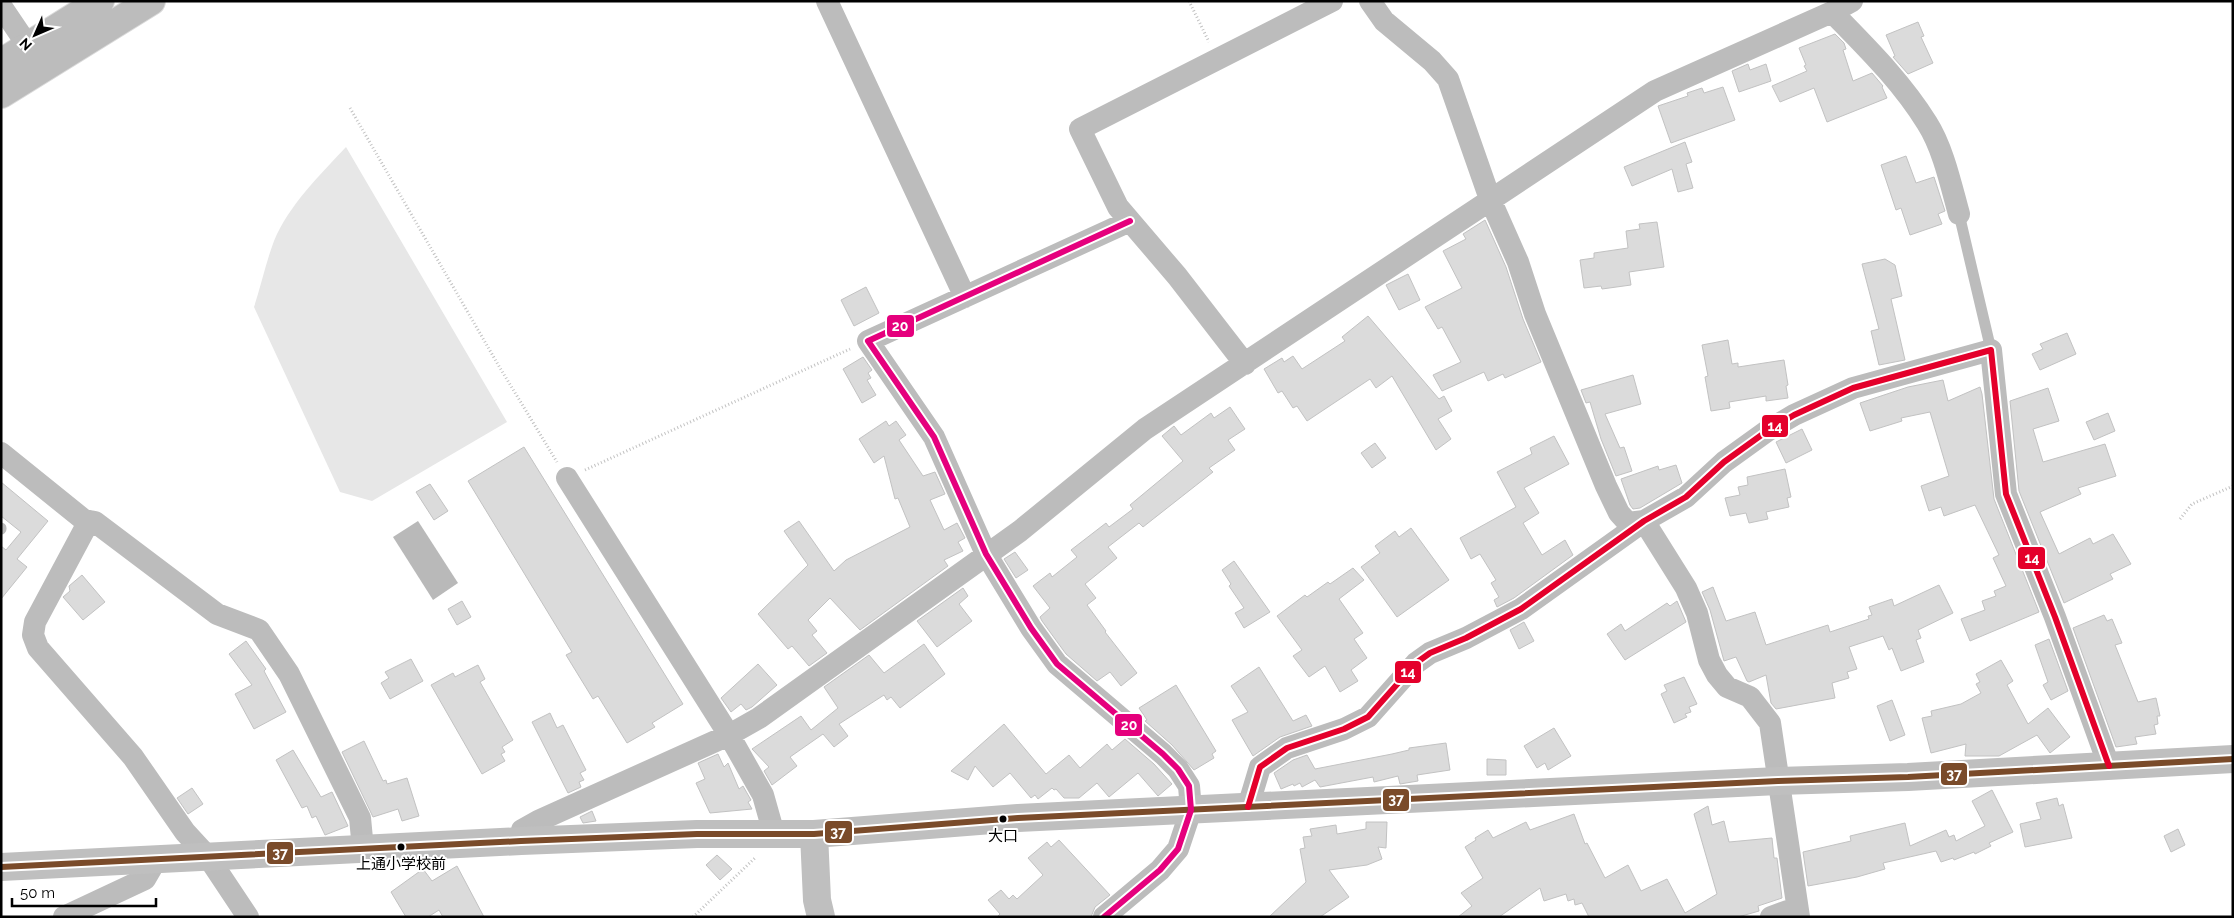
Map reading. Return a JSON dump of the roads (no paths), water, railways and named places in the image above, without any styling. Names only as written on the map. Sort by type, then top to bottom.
[{"type":"highway","points":[[1,63],[100,1]]},
{"type":"highway","points":[[1,94],[151,1]]},
{"type":"main road","points":[[1,867],[521,841],[697,834],[814,834],[1018,818],[1778,781],[1908,777],[2233,759]]},
{"type":"main road","points":[[814,834],[817,900],[821,917]]},
{"type":"street","points":[[827,1],[965,297]]},
{"type":"street","points":[[1245,364],[1178,276],[1118,207],[1080,129],[1332,1]]},
{"type":"street","points":[[1370,1],[1384,20],[1432,61],[1448,79],[1490,199],[1518,262],[1535,314],[1606,486],[1619,513],[1628,523],[1644,521]]},
{"type":"street","points":[[521,841],[522,830],[538,821],[729,735],[759,718],[1059,500],[1145,429],[1655,90],[1832,12],[1852,1]]},
{"type":"street","points":[[1,6],[28,46]]},
{"type":"street","points":[[1832,12],[1888,69],[1928,124],[1944,164],[1959,214]]},
{"type":"street","points":[[1104,917],[1160,870],[1178,849],[1191,810],[1189,786],[1178,769],[1119,715],[1057,664],[1031,628],[986,554],[934,437],[868,341],[1130,221]]},
{"type":"street","points":[[1248,806],[1260,767],[1287,748],[1344,729],[1368,717],[1416,663],[1430,653],[1466,638],[1521,609],[1644,521],[1686,498],[1724,462],[1767,431],[1819,403],[1853,388],[1991,350],[2006,494],[2055,617],[2109,766]]},
{"type":"street","points":[[1,453],[84,520],[95,522],[217,614],[259,630],[289,674],[360,818],[364,849]]},
{"type":"street","points":[[568,478],[729,735],[763,795],[774,834]]},
{"type":"street","points":[[89,521],[35,622],[33,635],[41,653],[133,757],[185,832],[208,856],[248,917]]},
{"type":"street","points":[[1644,521],[1686,588],[1697,613],[1709,660],[1717,676],[1727,687],[1750,697],[1770,723],[1798,912],[1771,917]]},
{"type":"street","points":[[64,917],[145,879],[156,860]]},
{"type":"lane","points":[[1959,214],[1991,350]]},
{"type":"place","name":"大口","points":[[1003,819]]},
{"type":"place","name":"上通小学校前","points":[[401,847]]}]
